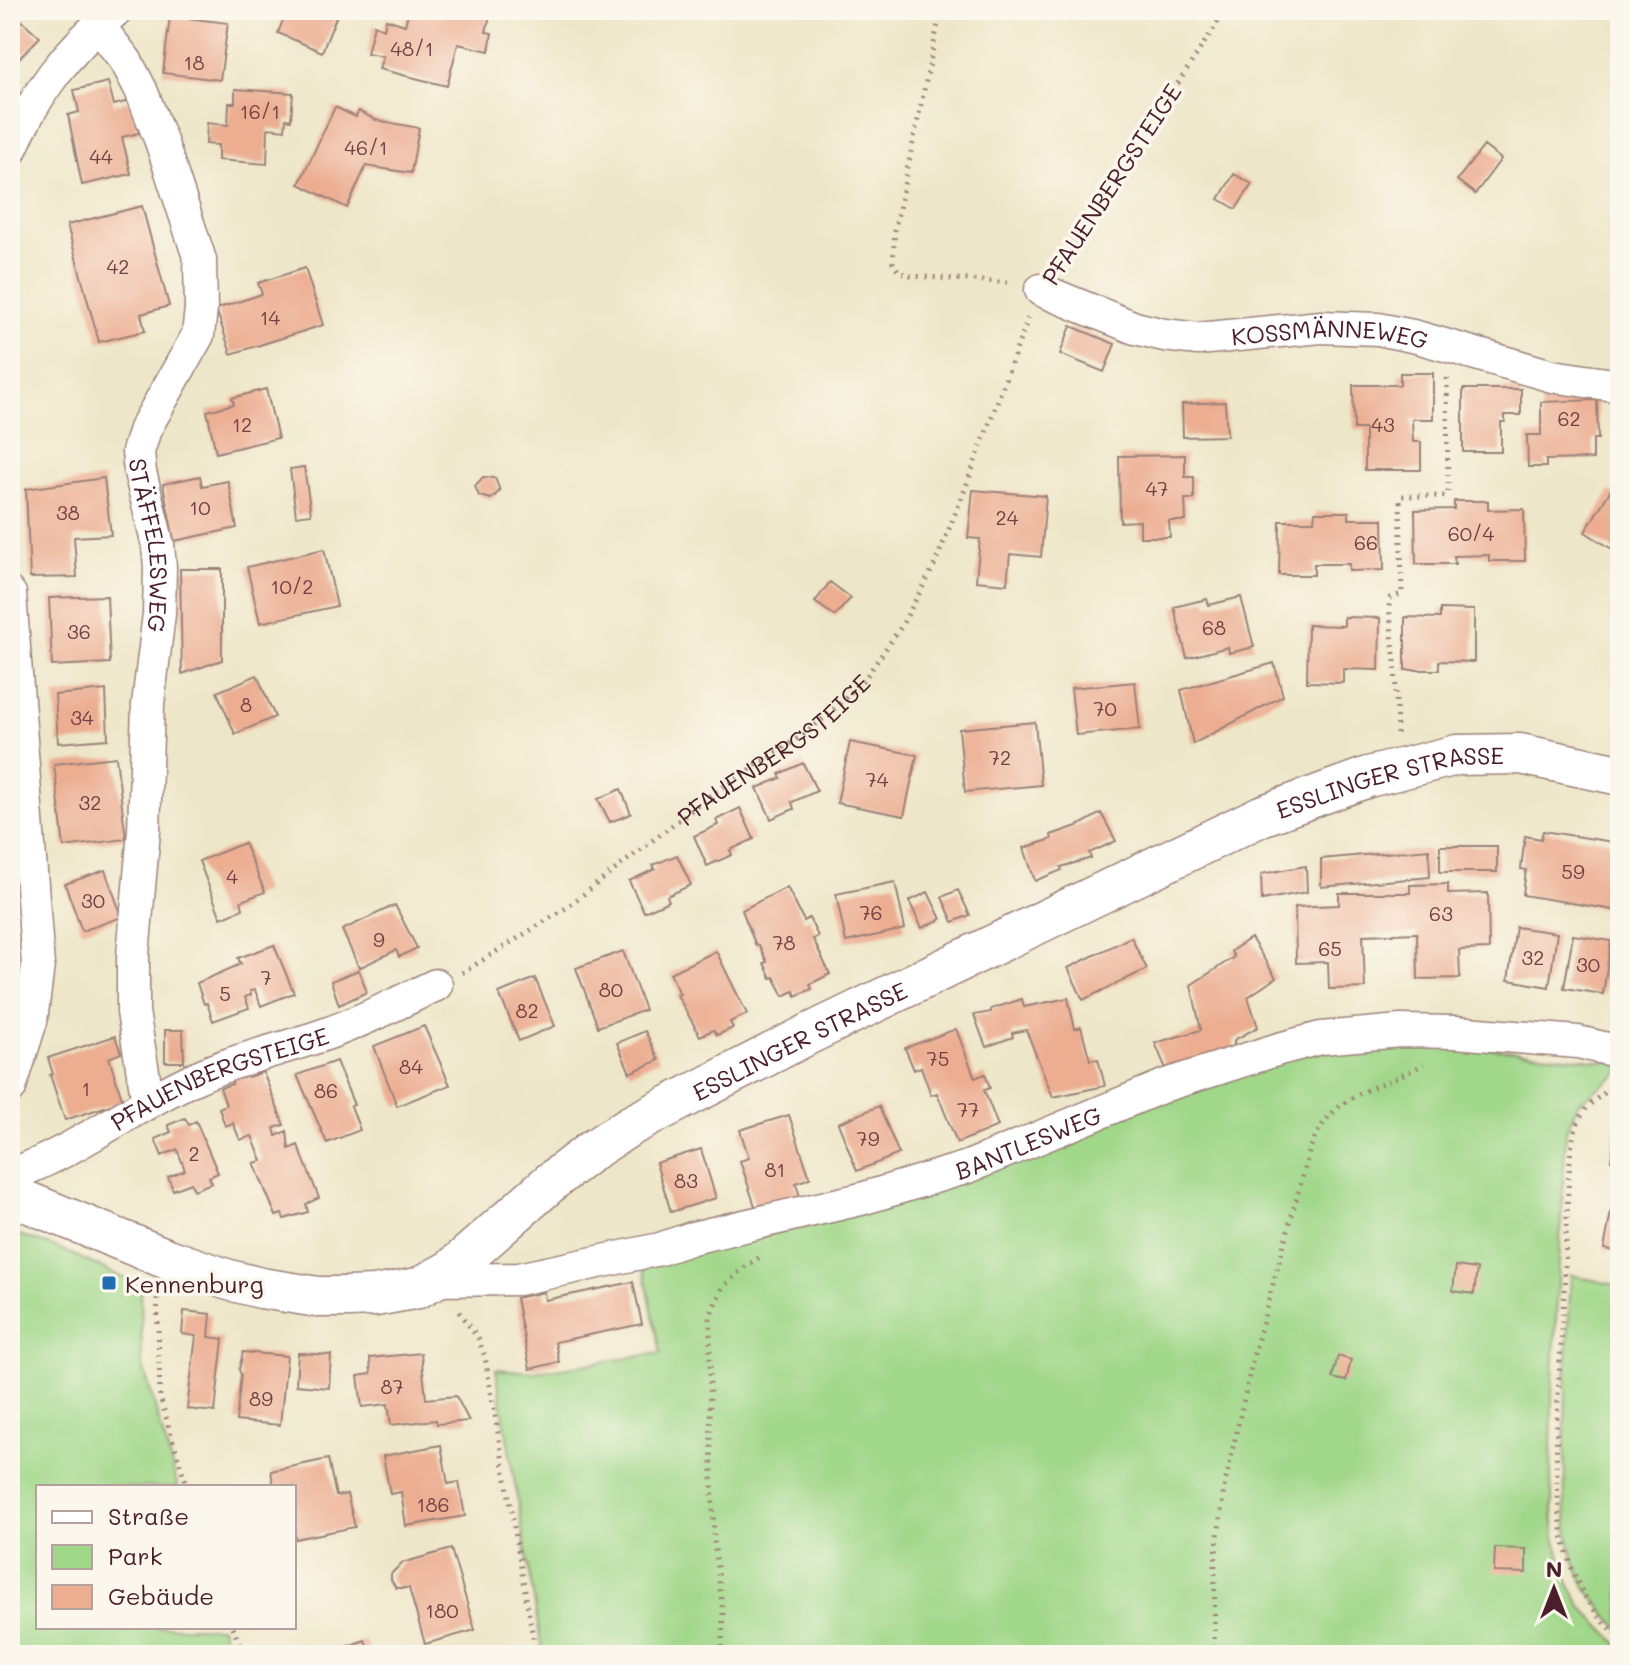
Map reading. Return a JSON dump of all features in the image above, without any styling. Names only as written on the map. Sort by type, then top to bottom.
[{"type":"street","points":[[10,151],[46,82],[74,47],[107,18]]},
{"type":"street","name":"STÄFFELESWEG","points":[[107,18],[141,90],[173,173],[200,260],[201,317],[198,335],[145,429],[138,452],[160,567],[159,614],[148,704],[144,831],[133,955],[133,1012],[148,1102]]},
{"type":"street","name":"KOSSMÄNNEWEG","points":[[1041,290],[1135,328],[1191,339],[1321,327],[1359,327],[1395,332],[1552,376],[1620,386]]},
{"type":"street","points":[[10,594],[38,965],[31,1021],[10,1088]]},
{"type":"street","name":"ESSLINGER STRASSE","points":[[10,1195],[165,1258],[229,1280],[318,1297],[375,1296],[418,1288],[467,1258],[552,1181],[591,1151],[685,1096],[1217,836],[1333,788],[1402,767],[1457,755],[1500,753],[1540,757],[1620,775]]},
{"type":"street","name":"PFAUENBERGSTEIGE","points":[[10,1175],[47,1162],[148,1102],[197,1077],[345,1027],[436,985]]},
{"type":"street","name":"BANTLESWEG","points":[[435,1280],[518,1279],[660,1249],[692,1238],[861,1199],[968,1167],[1166,1085],[1300,1042],[1373,1032],[1455,1032],[1556,1040],[1620,1052]]},
{"type":"path","points":[[941,10],[895,228],[893,263],[905,275],[1004,282],[1041,290]]},
{"type":"path","name":"PFAUENBERGSTEIGE","points":[[436,985],[518,940],[566,908],[711,795],[803,735],[866,677],[901,627],[934,566],[1041,290],[1226,10]]},
{"type":"path","points":[[1402,767],[1396,724],[1395,662],[1389,607],[1390,598],[1402,594],[1400,499],[1402,496],[1445,496],[1448,493],[1447,346]]},
{"type":"path","points":[[1214,1655],[1215,1562],[1224,1488],[1254,1354],[1315,1136],[1341,1104],[1368,1088],[1422,1066],[1440,1052],[1455,1032]]},
{"type":"path","points":[[1620,1082],[1586,1106],[1576,1126],[1571,1149],[1558,1484],[1563,1537],[1576,1581],[1587,1602],[1620,1637]]},
{"type":"path","points":[[722,1655],[723,1613],[714,1541],[710,1316],[717,1296],[730,1279],[766,1253]]},
{"type":"path","points":[[165,1258],[156,1303],[157,1378],[164,1416],[186,1485]]},
{"type":"path","points":[[435,1280],[478,1338],[485,1357],[536,1655]]},
{"type":"path","points":[[234,1629],[243,1655]]},
{"type":"green space","points":[[1400,1038],[1620,1063],[1620,1072],[1578,1103],[1566,1131],[1552,1396],[1551,1482],[1555,1537],[1569,1584],[1582,1607],[1620,1646],[1620,1655],[543,1655],[496,1369],[534,1372],[661,1353],[643,1265],[1281,1056]]},
{"type":"green space","points":[[10,1232],[61,1249],[141,1289],[142,1362],[177,1485],[36,1485],[36,1629],[222,1629],[230,1655],[10,1655]]},
{"type":"green space","points":[[1571,1275],[1620,1286],[1620,1629],[1582,1580],[1568,1532],[1565,1463]]},
{"type":"building","points":[[10,10],[40,37],[10,68]]},
{"type":"building","points":[[287,10],[339,10],[322,52],[278,33]]},
{"type":"building","points":[[409,10],[461,10],[490,16],[486,32],[492,33],[489,51],[458,44],[447,86],[379,69],[383,56],[367,53],[374,25],[384,29],[386,19],[405,25]]},
{"type":"building","points":[[170,16],[228,23],[220,80],[163,73]]},
{"type":"building","points":[[108,82],[114,105],[129,101],[139,133],[122,137],[131,174],[82,185],[68,115],[79,112],[74,90]]},
{"type":"building","points":[[235,89],[293,93],[291,120],[286,119],[285,130],[268,128],[267,164],[218,160],[218,145],[206,144],[207,123],[228,125],[229,103],[235,103]]},
{"type":"building","points":[[335,107],[356,117],[358,111],[376,120],[419,128],[411,173],[366,166],[347,208],[299,184]]},
{"type":"building","points":[[1484,146],[1501,159],[1475,194],[1457,180]]},
{"type":"building","points":[[1234,174],[1252,184],[1236,209],[1219,199]]},
{"type":"building","points":[[142,206],[169,306],[141,314],[145,331],[99,342],[67,225]]},
{"type":"building","points":[[305,268],[323,325],[231,354],[216,309],[262,294],[258,283]]},
{"type":"building","points":[[1071,326],[1115,344],[1104,372],[1060,354]]},
{"type":"building","points":[[1400,373],[1433,373],[1433,419],[1412,419],[1413,442],[1421,442],[1421,470],[1365,470],[1365,429],[1354,429],[1353,385],[1400,385]]},
{"type":"building","points":[[266,389],[278,438],[216,453],[207,411],[234,404],[232,398]]},
{"type":"building","points":[[1463,389],[1521,389],[1521,415],[1505,415],[1505,422],[1501,422],[1501,452],[1463,452]]},
{"type":"building","points":[[1597,400],[1598,439],[1593,439],[1593,459],[1546,460],[1546,467],[1528,467],[1527,435],[1541,435],[1541,402]]},
{"type":"building","points":[[1225,402],[1227,436],[1183,437],[1182,404]]},
{"type":"building","points":[[1185,455],[1185,477],[1194,477],[1194,499],[1185,499],[1186,521],[1169,521],[1170,537],[1140,537],[1140,521],[1120,522],[1119,456]]},
{"type":"building","points":[[304,467],[311,514],[296,516],[290,469]]},
{"type":"building","points":[[200,476],[202,486],[228,481],[237,528],[174,541],[163,484]]},
{"type":"building","points":[[483,477],[495,478],[500,491],[491,499],[479,496],[475,486]]},
{"type":"building","points":[[104,478],[111,535],[74,537],[77,577],[30,578],[26,489]]},
{"type":"building","points":[[973,490],[1046,496],[1041,557],[1010,554],[1007,584],[976,581],[980,539],[968,538]]},
{"type":"building","points":[[1610,491],[1620,497],[1620,554],[1585,532]]},
{"type":"building","points":[[1454,501],[1488,501],[1488,510],[1524,509],[1525,561],[1489,561],[1489,555],[1454,556],[1455,564],[1416,564],[1415,510],[1454,509]]},
{"type":"building","points":[[1315,512],[1349,512],[1349,519],[1383,519],[1384,570],[1349,571],[1349,564],[1314,564],[1314,575],[1279,575],[1280,521],[1314,521]]},
{"type":"building","points":[[324,549],[337,606],[260,623],[247,567]]},
{"type":"building","points":[[180,569],[222,569],[222,660],[182,674]]},
{"type":"building","points":[[830,582],[851,598],[835,616],[815,602]]},
{"type":"building","points":[[107,596],[110,663],[52,666],[49,598]]},
{"type":"building","points":[[1241,597],[1254,647],[1229,653],[1228,647],[1187,658],[1174,607],[1207,599],[1209,605]]},
{"type":"building","points":[[1440,609],[1474,610],[1474,662],[1439,661],[1439,670],[1405,670],[1405,617],[1440,618]]},
{"type":"building","points":[[1344,617],[1380,618],[1379,670],[1343,669],[1343,683],[1307,682],[1308,625],[1344,626]]},
{"type":"building","points":[[1274,663],[1283,696],[1193,744],[1181,690]]},
{"type":"building","points":[[257,675],[275,717],[235,734],[217,692]]},
{"type":"building","points":[[1135,682],[1140,729],[1076,735],[1071,688]]},
{"type":"building","points":[[106,690],[108,739],[58,743],[55,695]]},
{"type":"building","points":[[1035,722],[1041,785],[965,792],[959,729]]},
{"type":"building","points":[[850,742],[917,755],[904,816],[837,803]]},
{"type":"building","points":[[116,757],[126,839],[64,847],[54,764]]},
{"type":"building","points":[[803,763],[817,791],[792,802],[794,809],[771,819],[757,788],[781,778],[779,774]]},
{"type":"building","points":[[621,789],[631,814],[610,822],[598,799]]},
{"type":"building","points":[[740,808],[754,839],[730,850],[732,855],[707,866],[694,836],[718,825],[716,820]]},
{"type":"building","points":[[1101,813],[1116,841],[1089,853],[1091,858],[1061,867],[1062,870],[1035,881],[1024,848],[1052,839],[1051,835],[1080,825]]},
{"type":"building","points":[[1543,831],[1620,843],[1620,873],[1614,910],[1523,895],[1526,870],[1521,869],[1525,836],[1541,839]]},
{"type":"building","points":[[244,843],[265,892],[241,901],[243,909],[221,918],[199,861]]},
{"type":"building","points":[[1440,846],[1497,846],[1497,872],[1440,872]]},
{"type":"building","points":[[1429,849],[1430,877],[1321,887],[1321,859]]},
{"type":"building","points":[[677,855],[691,885],[667,896],[669,901],[644,912],[629,881],[655,869],[653,865]]},
{"type":"building","points":[[1306,866],[1307,892],[1262,900],[1261,874]]},
{"type":"building","points":[[105,870],[122,917],[82,931],[65,884]]},
{"type":"building","points":[[895,882],[905,929],[846,942],[836,894]]},
{"type":"building","points":[[1448,884],[1448,894],[1488,893],[1489,949],[1459,950],[1460,978],[1418,979],[1417,933],[1363,935],[1365,988],[1329,989],[1328,962],[1296,963],[1295,907],[1339,905],[1339,893],[1410,893],[1410,885]]},
{"type":"building","points":[[787,887],[804,921],[809,918],[818,936],[813,939],[830,974],[810,984],[812,989],[796,996],[794,991],[784,996],[774,977],[771,978],[764,963],[767,962],[759,945],[756,946],[742,910]]},
{"type":"building","points":[[958,890],[970,915],[953,922],[942,897]]},
{"type":"building","points":[[928,892],[941,919],[922,928],[909,901]]},
{"type":"building","points":[[395,905],[417,948],[399,957],[396,950],[359,968],[342,930]]},
{"type":"building","points":[[1516,927],[1557,933],[1549,987],[1508,980]]},
{"type":"building","points":[[1573,935],[1611,941],[1603,994],[1564,988]]},
{"type":"building","points":[[1131,937],[1147,969],[1083,1000],[1068,968]]},
{"type":"building","points":[[1251,938],[1276,978],[1248,997],[1258,1027],[1234,1040],[1234,1049],[1169,1076],[1155,1043],[1201,1030],[1191,985],[1234,957],[1231,951]]},
{"type":"building","points":[[274,945],[294,993],[261,1006],[255,990],[250,991],[251,995],[245,997],[249,1008],[213,1021],[197,983],[241,964],[238,958]]},
{"type":"building","points":[[623,951],[645,1010],[598,1027],[576,968]]},
{"type":"building","points":[[716,951],[747,1014],[730,1022],[733,1028],[717,1035],[713,1030],[700,1036],[677,995],[680,994],[670,973]]},
{"type":"building","points":[[359,970],[367,992],[339,1005],[331,981]]},
{"type":"building","points":[[535,978],[555,1026],[519,1041],[499,993]]},
{"type":"building","points":[[1068,998],[1075,1029],[1081,1027],[1090,1060],[1098,1059],[1105,1086],[1053,1097],[1026,1030],[1012,1033],[1013,1037],[986,1047],[974,1015],[991,1012],[991,1009],[1022,999],[1024,1007]]},
{"type":"building","points":[[424,1026],[450,1085],[397,1106],[374,1046]]},
{"type":"building","points":[[956,1029],[975,1078],[985,1074],[990,1088],[984,1090],[998,1126],[957,1143],[937,1093],[931,1095],[921,1067],[914,1070],[905,1048]]},
{"type":"building","points":[[165,1030],[183,1030],[184,1062],[165,1062]]},
{"type":"building","points":[[645,1031],[659,1060],[630,1073],[617,1043]]},
{"type":"building","points":[[115,1036],[121,1053],[109,1058],[123,1101],[65,1120],[50,1075],[53,1074],[48,1058]]},
{"type":"building","points":[[336,1061],[354,1105],[351,1106],[360,1130],[327,1143],[297,1075]]},
{"type":"building","points":[[263,1072],[284,1125],[274,1128],[276,1136],[287,1131],[289,1149],[298,1145],[319,1198],[306,1204],[308,1212],[284,1219],[282,1214],[276,1216],[254,1163],[262,1161],[252,1136],[240,1140],[233,1123],[225,1126],[219,1108],[226,1105],[220,1088],[232,1084],[231,1079]]},
{"type":"building","points":[[879,1106],[899,1154],[857,1171],[838,1123]]},
{"type":"building","points":[[789,1115],[810,1178],[796,1183],[801,1200],[758,1215],[740,1161],[749,1158],[740,1130]]},
{"type":"building","points":[[185,1118],[189,1125],[196,1121],[218,1173],[209,1177],[212,1183],[194,1190],[191,1183],[173,1190],[168,1177],[185,1170],[177,1149],[162,1156],[155,1139],[171,1132],[168,1125]]},
{"type":"building","points":[[1620,1119],[1620,1162],[1611,1160]]},
{"type":"building","points":[[701,1149],[716,1198],[671,1212],[656,1163]]},
{"type":"building","points":[[1612,1206],[1620,1208],[1620,1252],[1604,1249]]},
{"type":"building","points":[[1456,1266],[1477,1269],[1474,1294],[1453,1291]]},
{"type":"building","points":[[633,1282],[642,1324],[555,1342],[559,1362],[530,1369],[516,1298],[544,1292],[545,1300]]},
{"type":"building","points":[[184,1311],[211,1314],[209,1337],[223,1339],[215,1412],[187,1409],[196,1336],[182,1334]]},
{"type":"building","points":[[243,1352],[287,1356],[280,1425],[236,1421]]},
{"type":"building","points":[[298,1353],[331,1355],[329,1388],[296,1385]]},
{"type":"building","points":[[421,1353],[426,1399],[456,1396],[469,1421],[437,1424],[436,1420],[391,1425],[388,1404],[362,1407],[358,1376],[371,1374],[370,1358]]},
{"type":"building","points":[[1338,1356],[1351,1360],[1346,1381],[1332,1378]]},
{"type":"building","points":[[441,1445],[448,1484],[459,1482],[465,1516],[406,1526],[401,1492],[390,1494],[383,1456]]},
{"type":"building","points":[[328,1459],[336,1496],[347,1494],[355,1527],[296,1539],[296,1485],[274,1485],[271,1471]]},
{"type":"building","points":[[1495,1548],[1526,1549],[1526,1573],[1494,1572]]},
{"type":"building","points":[[451,1549],[475,1630],[425,1644],[409,1588],[396,1588],[391,1574],[402,1563]]},
{"type":"building","points":[[365,1640],[371,1655],[322,1655]]},
{"type":"place","name":"Kennenburg","points":[[109,1283]]}]
